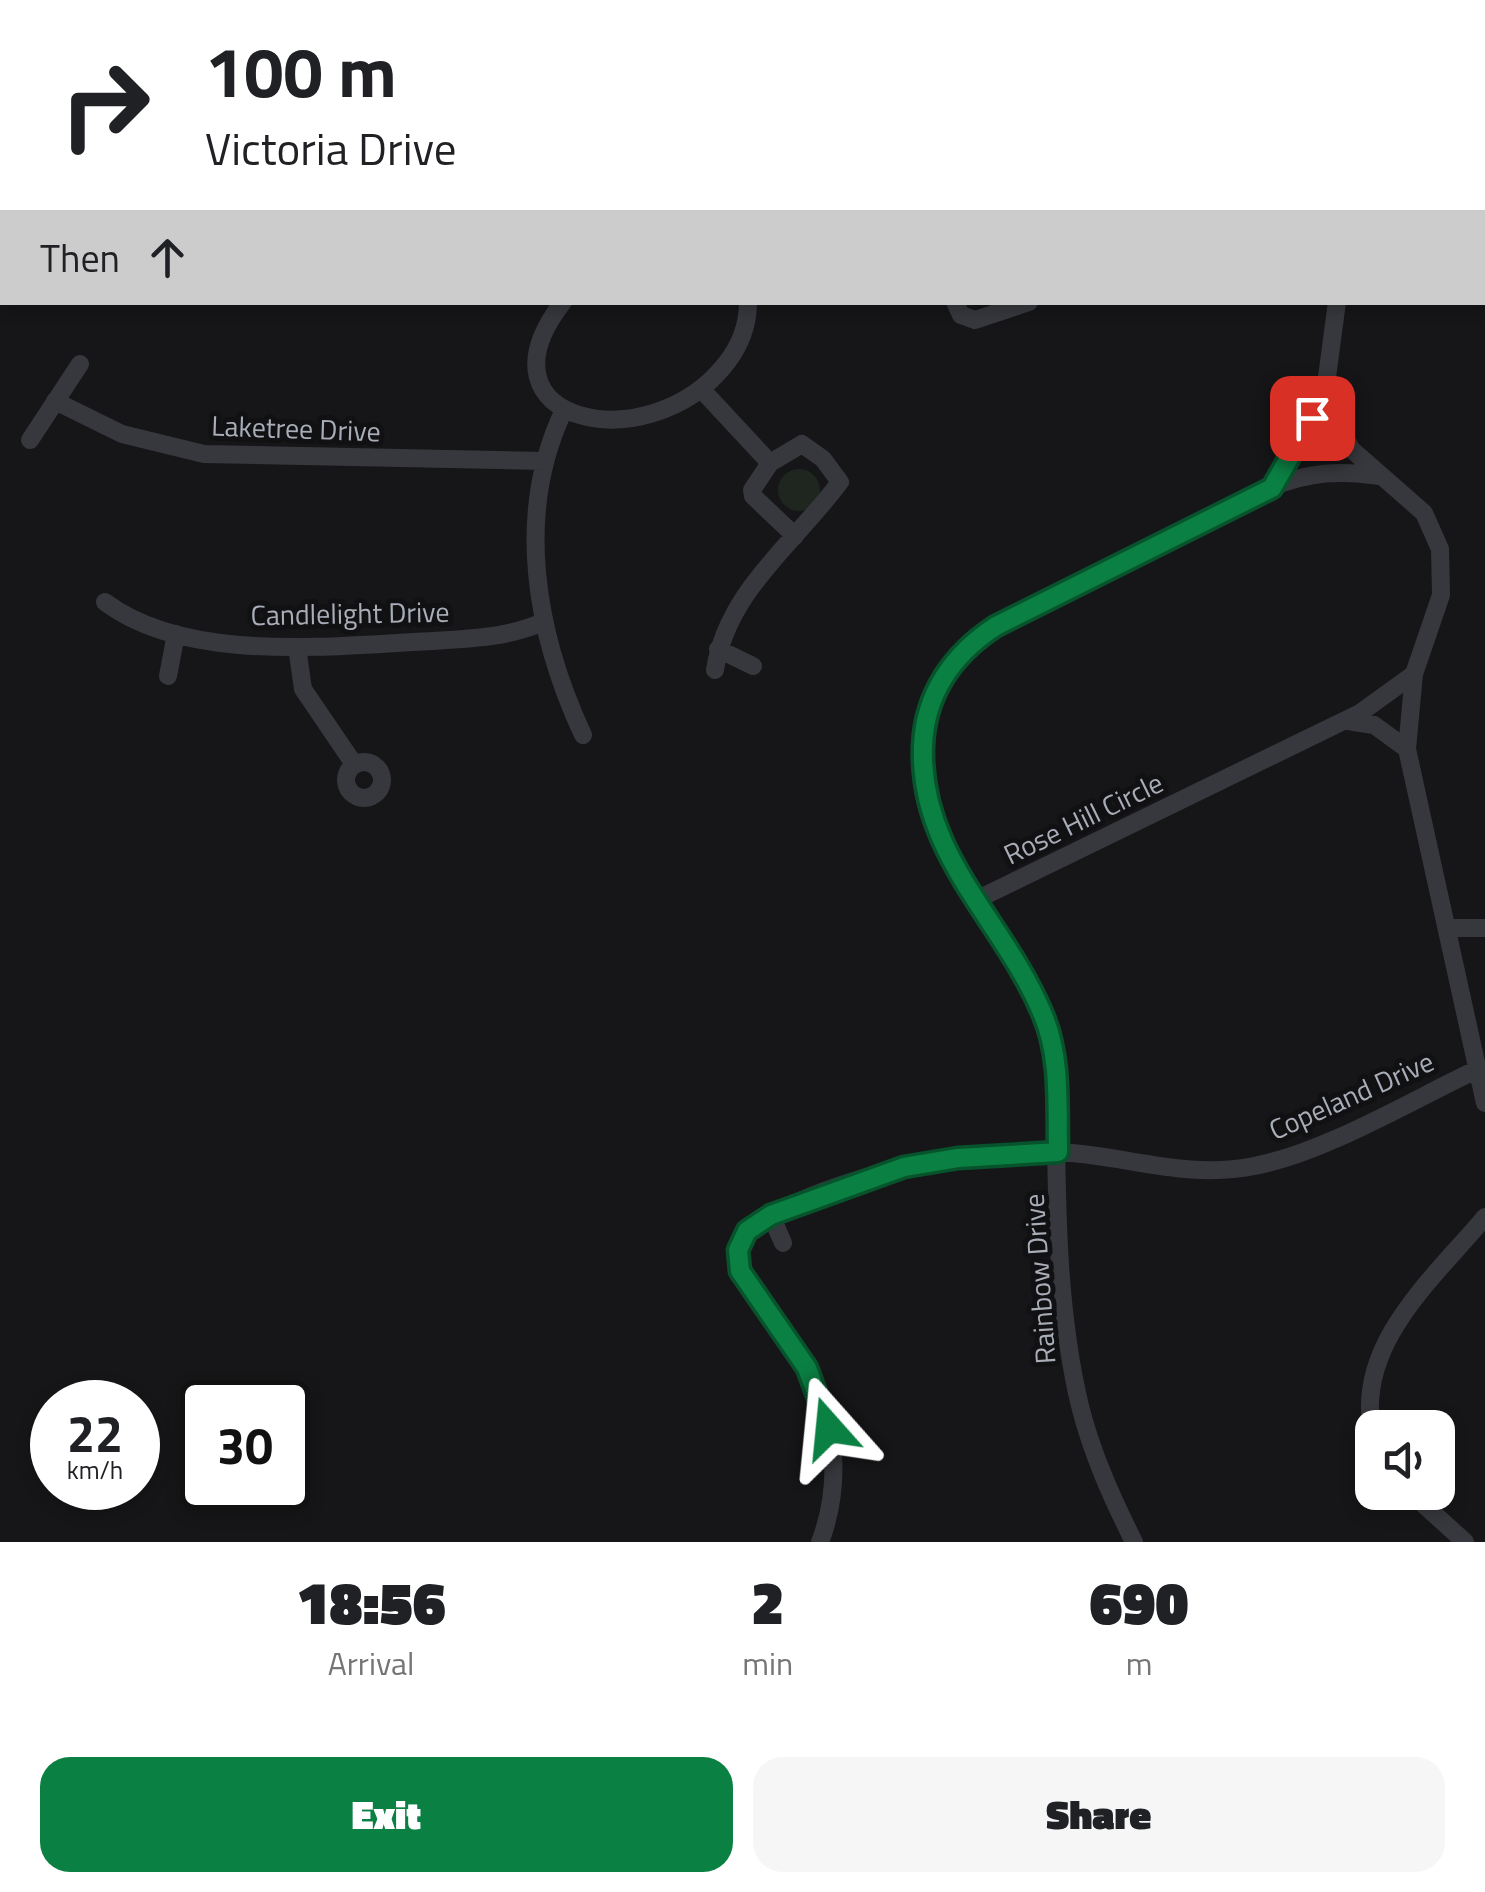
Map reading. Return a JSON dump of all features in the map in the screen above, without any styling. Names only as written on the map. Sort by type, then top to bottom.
[{"type":"street","points":[[556,307],[540,342],[538,369],[544,389],[564,410],[594,419],[629,420],[663,412],[702,391],[736,349],[747,305]]},
{"type":"street","points":[[957,305],[962,315],[974,320],[1020,305]]},
{"type":"street","points":[[1272,488],[1304,436],[1327,377],[1337,305]]},
{"type":"street","points":[[30,440],[80,364]]},
{"type":"street","points":[[1327,377],[1344,438],[1380,476],[1410,496],[1424,513],[1436,532],[1443,564],[1438,608],[1414,674],[1407,749],[1485,1103]]},
{"type":"street","points":[[702,391],[770,463]]},
{"type":"street","name":"Laketree Drive","points":[[56,402],[122,434],[204,454],[544,461]]},
{"type":"street","points":[[564,410],[544,461],[536,536],[543,622],[583,735]]},
{"type":"street","points":[[715,670],[718,649],[742,598],[795,536],[840,478],[806,444],[798,444],[770,463],[756,481],[753,496],[795,536]]},
{"type":"street","points":[[976,900],[936,833],[923,784],[926,721],[951,666],[996,626],[1272,488],[1314,473],[1339,470],[1380,476]]},
{"type":"street","name":"Candlelight Drive","points":[[105,602],[128,619],[176,634],[296,646],[490,636],[543,622]]},
{"type":"street","points":[[168,676],[176,634]]},
{"type":"street","points":[[296,646],[303,689],[354,764]]},
{"type":"street","points":[[718,649],[752,666]]},
{"type":"street","name":"Rose Hill Circle","points":[[976,900],[1342,721],[1414,674]]},
{"type":"street","points":[[1342,721],[1374,725],[1407,749]]},
{"type":"street","name":"Rainbow Drive","points":[[976,900],[1035,997],[1048,1029],[1056,1068],[1064,1303],[1075,1381],[1096,1456],[1134,1542]]},
{"type":"street","points":[[1449,928],[1485,928]]},
{"type":"street","name":"Copeland Drive","points":[[771,1215],[920,1164],[1058,1152],[1180,1171],[1256,1166],[1304,1150],[1478,1068]]},
{"type":"street","points":[[783,1243],[771,1215],[747,1231],[739,1245],[738,1264],[744,1280],[807,1368],[826,1414],[833,1486],[820,1542]]},
{"type":"street","points":[[1371,1410],[1370,1392],[1380,1350],[1485,1217]]},
{"type":"street","points":[[1430,1510],[1465,1542]]},
{"type":"shaded area","points":[[799,469],[814,475],[820,490],[814,505],[799,511],[784,505],[778,490],[784,475]]},
{"type":"route","points":[[829,1428],[822,1400],[807,1368],[740,1271],[739,1245],[750,1227],[771,1215],[904,1167],[958,1158],[1058,1152],[1056,1068],[1045,1020],[1035,997],[943,846],[926,802],[923,738],[939,684],[966,649],[996,626],[1272,488],[1312,418]]}]
